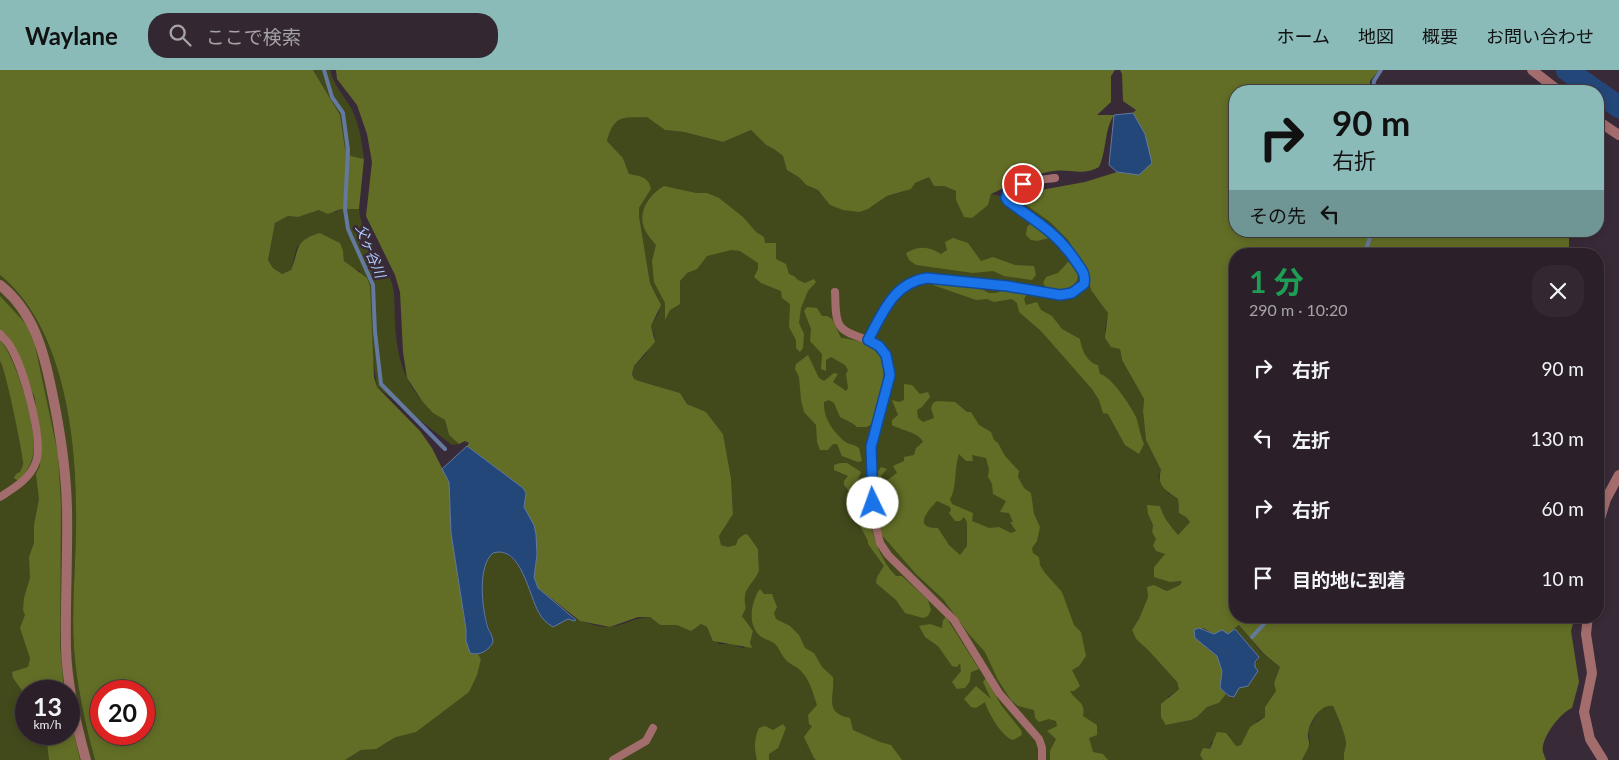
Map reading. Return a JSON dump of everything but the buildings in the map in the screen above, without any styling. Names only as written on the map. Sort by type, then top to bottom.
[{"type":"street","points":[[1532,70],[1551,85]]},
{"type":"street","points":[[1604,124],[1619,135]]},
{"type":"street","points":[[0,285],[31,322],[40,342],[54,401],[64,456],[67,507],[66,649],[70,690],[86,760]]},
{"type":"street","points":[[1604,506],[1619,475]]},
{"type":"street","points":[[1587,623],[1586,634],[1592,673],[1584,712],[1590,739],[1603,760]]},
{"type":"lane","points":[[868,340],[897,292],[906,284],[916,280],[927,278],[1007,286],[1060,295],[1078,289],[1084,284],[1085,278],[1067,247],[1055,234],[1014,206],[1006,198],[1007,193],[1012,188],[1055,178]]},
{"type":"lane","points":[[835,292],[838,321],[841,328],[848,333],[879,346],[886,355],[890,375],[871,447],[874,519],[880,543],[888,555],[954,620],[999,693],[1039,739],[1042,748],[1042,760]]},
{"type":"lane","points":[[0,334],[11,346],[31,400],[38,455],[32,470],[22,482],[0,497]]},
{"type":"lane","points":[[613,760],[640,746],[646,741],[653,728]]},
{"type":"green space","points":[[0,70],[313,70],[340,115],[345,148],[351,156],[364,159],[359,209],[341,209],[328,214],[319,210],[298,217],[288,216],[275,223],[268,260],[273,268],[282,274],[291,270],[302,242],[320,233],[340,243],[344,261],[367,278],[370,286],[374,377],[377,387],[420,431],[432,448],[449,482],[451,533],[466,630],[466,641],[473,654],[478,654],[481,659],[477,675],[469,692],[416,732],[396,737],[376,749],[361,750],[345,760],[95,760],[91,745],[155,745],[155,680],[90,680],[90,740],[80,694],[80,680],[78,680],[77,677],[74,649],[73,614],[76,526],[73,447],[61,382],[51,351],[38,322],[21,296],[0,275]]},
{"type":"green space","points":[[313,70],[330,70],[334,81],[351,108],[356,120],[364,159],[351,156],[345,148],[340,115]]},
{"type":"green space","points":[[336,70],[1115,70],[1111,76],[1111,102],[1097,115],[1114,115],[1099,167],[1082,172],[1047,172],[1022,180],[991,194],[988,205],[972,218],[964,217],[956,200],[956,191],[944,186],[934,186],[929,177],[915,183],[911,189],[887,196],[868,209],[859,212],[843,210],[830,205],[818,190],[806,185],[800,178],[787,170],[783,156],[766,145],[751,130],[723,142],[684,132],[665,130],[647,117],[621,119],[613,126],[607,141],[623,158],[629,174],[643,178],[650,185],[651,189],[639,208],[639,216],[650,283],[661,305],[651,326],[655,342],[634,366],[632,374],[634,379],[639,381],[680,393],[687,404],[706,412],[723,434],[731,478],[733,514],[719,536],[721,545],[728,547],[736,545],[738,539],[745,534],[748,535],[758,549],[759,571],[746,592],[746,608],[742,616],[753,631],[750,643],[752,648],[713,641],[707,627],[701,624],[691,631],[677,625],[660,625],[650,617],[638,617],[610,627],[580,621],[538,588],[534,577],[537,555],[534,525],[524,507],[526,493],[523,488],[467,446],[469,443],[465,441],[459,444],[449,435],[445,420],[433,413],[422,401],[407,378],[403,352],[400,292],[395,275],[366,216],[372,162],[367,134],[357,105],[337,79]]},
{"type":"green space","points":[[1120,70],[1379,70],[1370,81],[1370,85],[1229,85],[1229,237],[1569,237],[1569,248],[1229,248],[1229,623],[1573,623],[1571,631],[1579,682],[1572,708],[1562,715],[1552,727],[1545,740],[1543,752],[1546,760],[1344,760],[1346,740],[1333,706],[1328,706],[1313,719],[1308,733],[1309,744],[1302,760],[1203,760],[1200,755],[1203,748],[1210,749],[1217,732],[1226,733],[1236,746],[1241,745],[1250,727],[1265,717],[1265,707],[1276,691],[1274,683],[1280,667],[1263,653],[1239,625],[1228,634],[1214,634],[1203,628],[1195,638],[1217,656],[1222,671],[1220,688],[1226,694],[1219,703],[1207,707],[1191,720],[1166,725],[1161,717],[1161,704],[1179,689],[1177,682],[1136,639],[1132,630],[1148,597],[1147,587],[1154,585],[1167,591],[1180,585],[1182,581],[1170,582],[1154,577],[1154,567],[1165,554],[1156,551],[1153,545],[1156,539],[1152,532],[1153,525],[1148,514],[1147,505],[1160,506],[1165,518],[1178,535],[1190,522],[1179,513],[1178,499],[1161,484],[1161,470],[1146,440],[1143,411],[1144,399],[1122,360],[1120,349],[1111,347],[1105,338],[1108,313],[1091,290],[1087,271],[1068,240],[1050,222],[1019,200],[1019,194],[1027,190],[1041,190],[1085,182],[1117,172],[1139,175],[1145,134],[1133,113],[1136,110],[1123,101],[1122,74]]},
{"type":"green space","points":[[634,117],[648,117],[665,130],[684,132],[723,142],[751,130],[766,145],[783,156],[788,170],[801,178],[806,185],[818,190],[823,196],[868,209],[887,196],[902,192],[930,176],[934,186],[944,186],[988,205],[991,194],[1019,200],[1050,222],[1068,240],[1087,271],[1089,279],[1108,313],[1105,330],[1120,349],[1122,360],[1144,399],[1143,411],[1146,440],[1161,470],[1158,477],[1168,493],[1178,499],[1178,507],[1190,522],[1178,535],[1165,518],[1160,506],[1148,514],[1153,525],[1152,532],[1157,539],[1156,551],[1165,554],[1154,567],[1154,573],[1170,582],[1182,581],[1180,585],[1167,591],[1162,588],[1147,593],[1148,597],[1132,630],[1136,639],[1177,682],[1179,689],[1168,697],[1166,725],[1197,717],[1207,707],[1219,703],[1226,694],[1231,698],[1234,697],[1239,688],[1243,686],[1259,657],[1235,629],[1239,625],[1262,653],[1280,667],[1274,683],[1276,691],[1265,707],[1265,717],[1257,721],[1241,745],[1236,746],[1229,739],[1211,742],[1210,749],[1200,755],[1203,760],[345,760],[361,750],[376,748],[385,744],[469,692],[481,659],[478,654],[491,647],[493,638],[486,618],[482,591],[485,565],[490,556],[498,551],[507,555],[520,568],[540,616],[576,620],[574,618],[606,627],[650,617],[660,625],[677,625],[691,630],[701,624],[707,627],[719,644],[732,644],[743,648],[750,643],[753,631],[742,616],[746,608],[746,592],[759,571],[758,549],[753,542],[728,547],[721,545],[719,536],[733,514],[731,478],[723,434],[706,412],[687,404],[680,393],[639,381],[634,379],[632,374],[634,366],[646,354],[655,337],[651,326],[659,312],[658,298],[650,283],[639,216],[639,208],[651,189],[635,175],[629,174],[623,158],[607,141],[612,125],[615,122]]},
{"type":"green space","points":[[664,186],[696,193],[707,193],[719,198],[764,237],[765,243],[776,243],[776,259],[786,264],[789,274],[805,283],[814,279],[816,282],[808,291],[801,308],[799,323],[804,334],[803,348],[800,352],[796,348],[796,340],[789,327],[790,304],[782,298],[781,291],[761,283],[754,277],[758,269],[758,263],[740,251],[731,250],[707,256],[697,269],[687,273],[680,281],[680,304],[670,310],[665,320],[665,303],[654,282],[652,261],[656,245],[646,232],[642,218],[645,206],[653,194]]},
{"type":"green space","points":[[341,209],[359,209],[360,218],[367,236],[392,283],[396,338],[407,379],[422,401],[445,420],[449,435],[459,444],[452,445],[377,387],[360,271],[352,268],[344,261],[340,243],[320,233],[297,247],[291,270],[282,274],[273,268],[268,260],[275,223],[288,216],[298,217],[319,210],[336,212]]},
{"type":"green space","points":[[1030,224],[1041,228],[1049,234],[1049,238],[1037,241],[1031,240],[1026,235],[1027,227]]},
{"type":"green space","points":[[953,238],[968,243],[981,261],[993,257],[1015,265],[1034,266],[1036,275],[1032,280],[1004,276],[993,271],[973,273],[916,265],[909,260],[906,253],[924,248],[932,249],[941,254],[947,250],[945,242]]},
{"type":"green space","points":[[1068,262],[1076,270],[1077,281],[1064,289],[1047,289],[1043,283],[1046,277],[1058,273]]},
{"type":"green space","points":[[0,275],[21,296],[38,322],[51,351],[61,382],[68,415],[75,479],[76,526],[73,614],[78,680],[15,680],[15,745],[80,745],[80,694],[90,745],[95,760],[0,760]]},
{"type":"green space","points":[[933,283],[979,288],[989,293],[1008,289],[1028,292],[1024,299],[1026,305],[1037,302],[1041,310],[1052,316],[1062,329],[1080,339],[1083,351],[1094,364],[1098,365],[1100,374],[1110,380],[1125,399],[1136,417],[1144,444],[1139,454],[1125,445],[1108,414],[1103,413],[1099,400],[1092,389],[1041,331],[1019,312],[1017,303],[1012,299],[994,302],[987,299],[976,300],[933,285]]},
{"type":"green space","points":[[0,296],[25,323],[34,341],[58,454],[61,506],[60,646],[63,680],[15,681],[13,678],[12,672],[28,667],[30,658],[20,628],[25,615],[23,610],[24,598],[30,578],[29,557],[34,543],[34,525],[39,499],[36,474],[40,466],[41,439],[35,398],[13,346],[0,330]]},
{"type":"green space","points":[[807,307],[817,308],[822,316],[832,319],[841,338],[860,342],[873,348],[881,357],[884,367],[883,379],[873,423],[867,427],[857,427],[840,417],[834,403],[829,400],[824,402],[829,424],[844,441],[859,448],[862,461],[858,462],[842,456],[837,444],[833,444],[828,450],[820,450],[817,442],[816,425],[804,412],[799,377],[795,369],[796,364],[808,355],[819,378],[824,381],[834,373],[838,374],[833,382],[846,391],[848,388],[846,374],[848,370],[845,365],[831,357],[826,360],[826,371],[821,369],[822,354],[810,341],[811,329],[804,311]]},
{"type":"green space","points":[[0,340],[13,362],[19,377],[29,412],[34,443],[32,458],[23,476],[18,481],[14,478],[20,472],[23,462],[17,425],[0,361]]},
{"type":"green space","points":[[904,384],[912,385],[920,394],[928,392],[930,397],[917,410],[918,418],[923,422],[934,418],[931,408],[933,403],[937,401],[955,402],[967,412],[971,412],[979,425],[991,432],[1005,456],[1019,471],[1018,477],[1024,488],[1031,493],[1034,514],[1040,527],[1037,541],[1032,548],[1033,553],[1039,557],[1040,565],[1045,573],[1062,592],[1074,625],[1081,632],[1086,656],[1079,666],[1072,670],[1080,686],[1074,691],[1070,691],[1082,704],[1083,716],[1097,725],[1097,735],[1089,738],[1093,752],[1103,754],[1108,760],[1050,760],[1050,751],[1056,739],[1047,731],[1057,726],[1056,721],[1049,719],[1039,722],[1035,718],[1034,710],[1018,706],[1011,700],[998,680],[985,652],[968,633],[943,599],[916,574],[881,534],[877,517],[875,476],[881,467],[887,469],[881,476],[882,482],[889,479],[897,473],[893,466],[904,461],[904,457],[914,455],[916,448],[923,442],[918,436],[892,425],[892,420],[898,415],[892,400],[899,402],[904,400]],"holes":[[[959,454],[966,461],[973,461],[972,455],[986,458],[989,469],[988,477],[992,484],[993,494],[1006,501],[1000,512],[1009,513],[1013,522],[1010,522],[1016,531],[1011,533],[999,527],[989,528],[972,521],[973,513],[952,504],[950,499],[954,490]],[[937,501],[950,507],[949,513],[955,521],[960,521],[964,517],[967,522],[967,546],[960,555],[949,545],[938,528],[930,527],[924,522],[924,518]]]},
{"type":"green space","points":[[847,463],[861,472],[858,479],[867,493],[871,527],[879,550],[886,564],[896,576],[902,576],[928,600],[931,610],[928,616],[923,618],[905,613],[896,600],[876,583],[877,577],[884,566],[868,544],[858,522],[856,511],[850,500],[849,491],[844,485],[844,481],[848,476],[834,470],[834,465]]},
{"type":"green space","points":[[760,589],[764,594],[772,594],[777,607],[774,613],[776,619],[790,626],[799,635],[805,648],[814,653],[822,667],[833,677],[832,703],[836,712],[850,718],[853,730],[891,745],[902,760],[816,760],[814,758],[804,737],[812,726],[809,724],[808,715],[817,705],[811,687],[803,674],[787,661],[774,643],[762,637],[753,626],[754,600]]},
{"type":"green space","points":[[946,617],[979,669],[971,672],[970,681],[965,688],[957,689],[952,682],[961,671],[960,663],[957,667],[952,666],[938,646],[925,637],[919,626],[930,624],[942,628],[943,620]]},
{"type":"green space","points":[[986,678],[1001,705],[1021,730],[1022,735],[1013,740],[1004,734],[996,724],[985,702],[976,708],[971,707],[964,699],[976,686],[991,699],[983,682]]},
{"type":"green space","points":[[1328,705],[1333,706],[1345,736],[1344,760],[1302,760],[1310,743],[1308,731],[1321,709]]},
{"type":"green space","points":[[783,724],[786,728],[778,748],[769,754],[769,760],[757,760],[755,744],[759,728],[765,726],[773,730]]},
{"type":"green space","points":[[47,745],[76,745],[80,760],[49,760]]},
{"type":"water","points":[[1133,113],[1145,134],[1152,163],[1139,175],[1117,172],[1109,165],[1114,115]]},
{"type":"water","points":[[467,446],[523,488],[526,493],[524,507],[534,525],[536,534],[537,555],[534,577],[538,588],[576,620],[568,619],[553,627],[539,613],[523,573],[511,556],[503,552],[493,553],[488,559],[485,568],[482,588],[486,620],[493,642],[486,650],[477,654],[470,653],[466,641],[466,629],[451,533],[449,482],[442,469]]},
{"type":"water","points":[[1199,628],[1214,634],[1222,630],[1228,634],[1235,629],[1259,657],[1255,662],[1255,667],[1258,671],[1248,686],[1239,688],[1234,697],[1229,696],[1220,688],[1222,671],[1217,656],[1195,638],[1194,630]]},
{"type":"waterway","name":"父ヶ谷川","points":[[324,70],[332,97],[343,113],[348,150],[345,209],[348,229],[373,285],[375,332],[381,384],[445,449]]},
{"type":"waterway","points":[[1374,85],[1381,70]]},
{"type":"waterway","points":[[1567,70],[1588,85]]},
{"type":"waterway","points":[[1604,96],[1619,107]]},
{"type":"waterway","points":[[1367,248],[1370,237]]},
{"type":"waterway","points":[[1252,637],[1265,623]]},
{"type":"route","points":[[873,503],[871,447],[890,375],[886,355],[879,346],[868,340],[897,292],[906,284],[927,278],[1007,286],[1060,295],[1072,293],[1084,284],[1083,272],[1067,247],[1055,234],[1006,198],[1007,193],[1012,188],[1023,184]]}]
